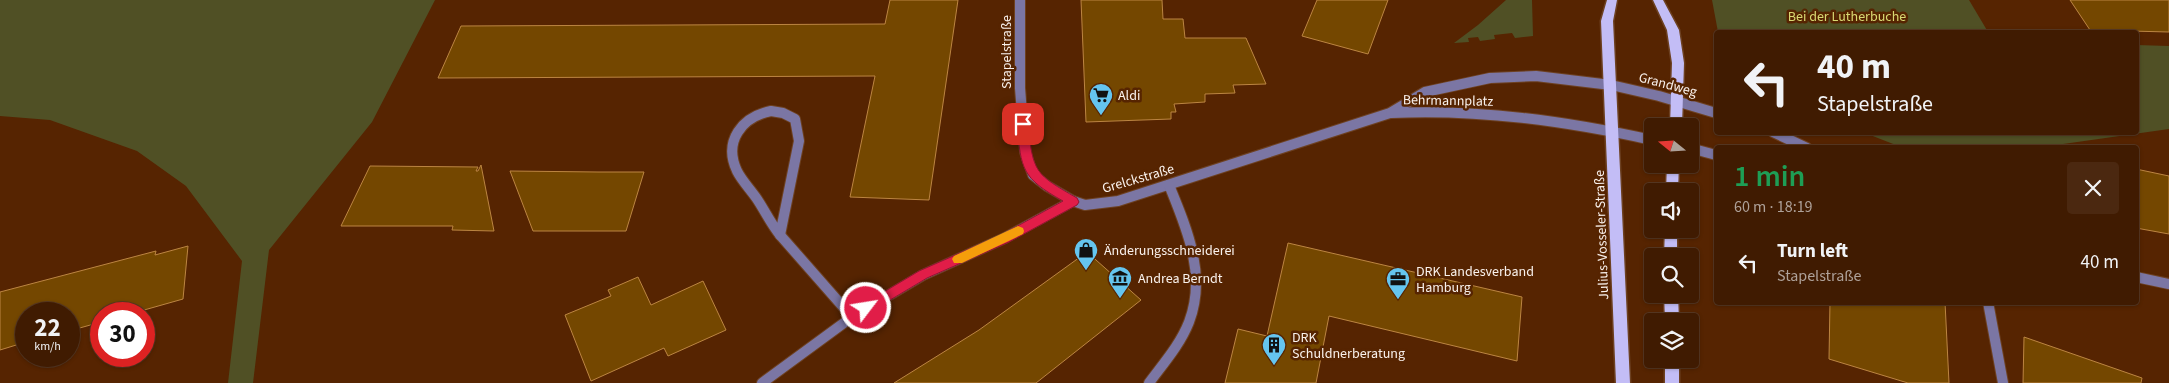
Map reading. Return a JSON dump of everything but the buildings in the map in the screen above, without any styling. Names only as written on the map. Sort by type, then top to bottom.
[{"type":"main road","name":"Julius-Vosseler-Straße","points":[[1612,0],[1607,21],[1623,383]]},
{"type":"main road","points":[[1658,0],[1673,30],[1678,63],[1677,118]]},
{"type":"main road","points":[[1672,368],[1672,383]]},
{"type":"street","name":"Stapelstraße","points":[[1020,0],[1020,88],[1025,152],[1033,175],[1073,202]]},
{"type":"street","name":"Behrmannplatz","points":[[1390,113],[1425,92],[1490,78],[1536,76],[1611,85]]},
{"type":"street","name":"Grandweg","points":[[1611,85],[1678,101],[1714,112]]},
{"type":"street","points":[[780,236],[799,141],[795,120],[789,114],[769,111],[746,121],[737,130],[730,150],[735,167],[780,236],[852,317]]},
{"type":"street","name":"Behrmannplatz","points":[[1390,113],[1446,112],[1491,114],[1613,131]]},
{"type":"street","name":"Grelckstraße","points":[[1073,202],[1085,205],[1118,201],[1390,113]]},
{"type":"street","points":[[1613,131],[1644,138]]},
{"type":"street","points":[[1779,135],[1801,145]]},
{"type":"street","points":[[1699,150],[1714,154]]},
{"type":"street","points":[[1149,383],[1177,343],[1188,323],[1194,305],[1197,282],[1196,264],[1191,240],[1169,185]]},
{"type":"street","points":[[762,383],[770,379],[852,317],[923,274],[1005,238],[1073,202]]},
{"type":"street","points":[[2139,278],[2169,284]]},
{"type":"street","points":[[1989,305],[2003,383]]},
{"type":"green space","points":[[0,0],[435,0],[372,122],[269,250],[253,383],[228,383],[242,261],[186,186],[137,151],[50,120],[0,116]]},
{"type":"green space","points":[[1506,0],[1532,0],[1533,36],[1515,38],[1512,33],[1494,35],[1495,39],[1480,41],[1478,37],[1468,38],[1469,42],[1454,43],[1478,25]]},
{"type":"green space","name":"Bei der Lutherbuche","points":[[1712,0],[1969,0],[1987,30],[1718,30]]},
{"type":"green space","points":[[2139,45],[2169,46],[2169,129],[2139,133]]},
{"type":"green space","points":[[1870,135],[2127,135],[2056,145],[1896,145]]},
{"type":"slow traffic","points":[[958,259],[1018,231]]},
{"type":"place","name":"Aldi","points":[[1101,116]]},
{"type":"place","name":"Änderungsschneiderei","points":[[1086,271]]},
{"type":"place","name":"Andrea Berndt","points":[[1120,299]]},
{"type":"place","name":"DRK Landesverband Hamburg","points":[[1398,300]]},
{"type":"place","name":"DRK Schuldnerberatung","points":[[1274,366]]},
{"type":"route","points":[[866,308],[923,274],[1005,238],[1073,202],[1033,175],[1025,152],[1023,124]]}]
